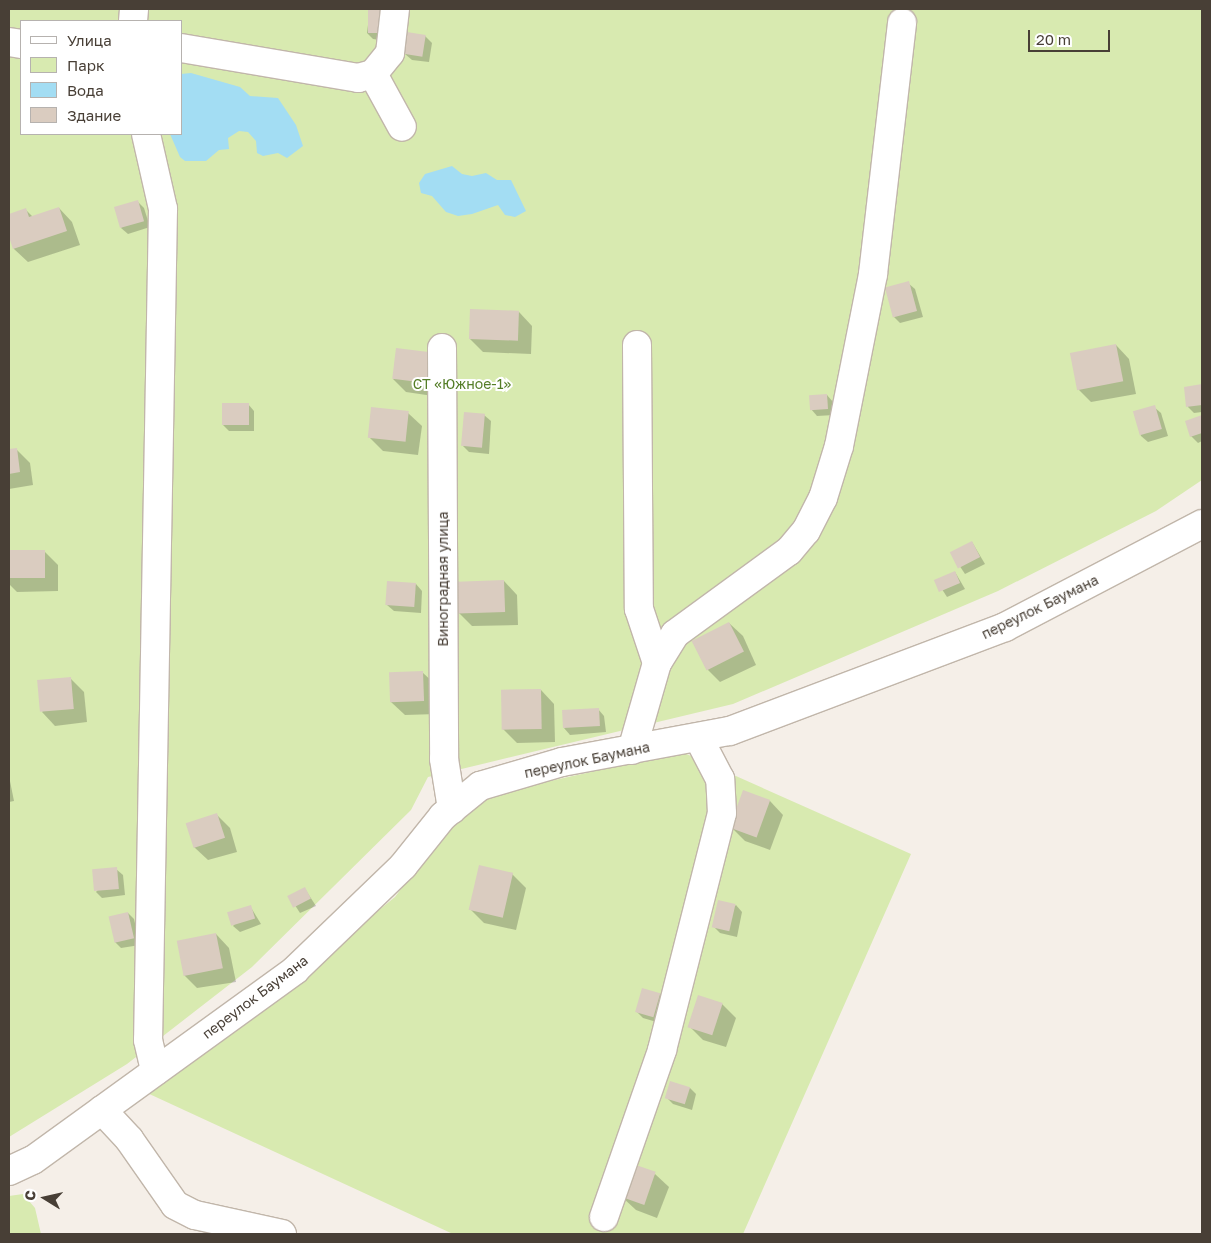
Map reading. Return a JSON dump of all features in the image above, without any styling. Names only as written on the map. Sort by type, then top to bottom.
[{"type":"street","points":[[182,48],[358,78],[373,74],[390,53],[395,9]]},
{"type":"street","points":[[632,750],[657,663],[675,634],[789,551],[806,531],[823,498],[839,446],[873,274],[902,23]]},
{"type":"street","points":[[373,74],[402,127]]},
{"type":"street","points":[[146,135],[164,219],[148,1040],[155,1071]]},
{"type":"street","points":[[636,345],[639,609],[657,663]]},
{"type":"street","name":"Виноградная улица","points":[[442,348],[444,759],[452,809]]},
{"type":"street","name":"переулок Баумана","points":[[9,1170],[33,1160],[295,970],[403,866],[452,809],[480,786],[562,762],[730,731],[1005,627],[1202,524]]},
{"type":"street","points":[[604,1217],[662,1050],[722,813],[720,779],[698,737]]},
{"type":"street","points":[[102,1110],[129,1139],[175,1205],[196,1215],[282,1234]]},
{"type":"green space","name":"СТ «Южное-1»","points":[[9,9],[1202,9],[1202,480],[1156,511],[998,591],[733,704],[428,777],[411,810],[252,967],[127,1064],[9,1137]]},
{"type":"green space","points":[[682,752],[911,854],[743,1234],[453,1234],[145,1092],[268,1000],[395,897],[450,823],[495,793]]},
{"type":"green space","points":[[23,1194],[35,1208],[41,1234],[9,1234],[9,1196]]},
{"type":"water","points":[[191,73],[240,87],[250,96],[278,98],[296,125],[303,146],[287,158],[278,153],[263,156],[257,153],[256,141],[248,132],[239,131],[228,138],[229,149],[219,150],[206,161],[185,161],[180,157],[170,135],[182,135],[182,74]]},
{"type":"water","points":[[452,166],[462,174],[472,176],[486,173],[497,180],[511,180],[526,211],[515,217],[505,215],[498,205],[472,214],[458,216],[446,212],[432,196],[421,193],[419,183],[425,174]]},
{"type":"building","points":[[368,9],[383,9],[383,33],[368,33]]},
{"type":"building","points":[[407,32],[426,35],[422,57],[404,54]]},
{"type":"building","points":[[138,200],[144,221],[120,228],[114,207]]},
{"type":"building","points":[[59,207],[67,231],[13,249],[9,237],[9,214],[26,208],[29,217]]},
{"type":"building","points":[[909,281],[917,311],[893,317],[885,287]]},
{"type":"building","points":[[470,309],[519,311],[518,341],[469,339]]},
{"type":"building","points":[[1116,344],[1123,381],[1077,390],[1070,353]]},
{"type":"building","points":[[396,348],[431,352],[427,383],[392,379]]},
{"type":"building","points":[[1202,384],[1202,405],[1186,407],[1184,387]]},
{"type":"building","points":[[827,394],[828,409],[810,410],[809,395]]},
{"type":"building","points":[[222,403],[249,403],[249,425],[222,425]]},
{"type":"building","points":[[1155,405],[1162,429],[1140,435],[1133,411]]},
{"type":"building","points":[[371,407],[409,411],[406,442],[368,438]]},
{"type":"building","points":[[464,412],[485,414],[482,448],[461,446]]},
{"type":"building","points":[[1202,415],[1202,433],[1190,437],[1185,421]]},
{"type":"building","points":[[17,448],[20,472],[9,474],[9,449]]},
{"type":"building","points":[[972,541],[980,557],[958,568],[950,552]]},
{"type":"building","points":[[9,550],[45,550],[45,578],[9,578]]},
{"type":"building","points":[[955,571],[960,583],[939,592],[934,580]]},
{"type":"building","points":[[504,580],[505,612],[458,614],[457,582]]},
{"type":"building","points":[[387,581],[416,583],[414,607],[385,605]]},
{"type":"building","points":[[729,622],[744,651],[707,670],[692,641]]},
{"type":"building","points":[[423,671],[424,701],[390,702],[389,672]]},
{"type":"building","points":[[71,677],[74,709],[40,712],[37,680]]},
{"type":"building","points":[[541,689],[542,729],[502,730],[501,690]]},
{"type":"building","points":[[599,708],[600,726],[563,728],[562,710]]},
{"type":"building","points":[[743,790],[770,800],[757,838],[729,828]]},
{"type":"building","points":[[217,813],[225,838],[194,848],[186,823]]},
{"type":"building","points":[[479,865],[513,873],[503,918],[469,910]]},
{"type":"building","points":[[117,867],[119,889],[94,891],[92,869]]},
{"type":"building","points":[[305,887],[311,899],[293,908],[287,896]]},
{"type":"building","points":[[718,900],[736,904],[729,931],[712,927]]},
{"type":"building","points":[[251,905],[255,918],[231,926],[227,912]]},
{"type":"building","points":[[128,912],[134,938],[115,943],[109,916]]},
{"type":"building","points":[[216,933],[223,968],[184,976],[177,941]]},
{"type":"building","points":[[642,988],[660,993],[653,1017],[635,1012]]},
{"type":"building","points":[[698,995],[723,1003],[712,1035],[687,1027]]},
{"type":"building","points":[[670,1081],[690,1087],[685,1104],[665,1098]]},
{"type":"building","points":[[633,1164],[656,1172],[644,1205],[622,1197]]}]
